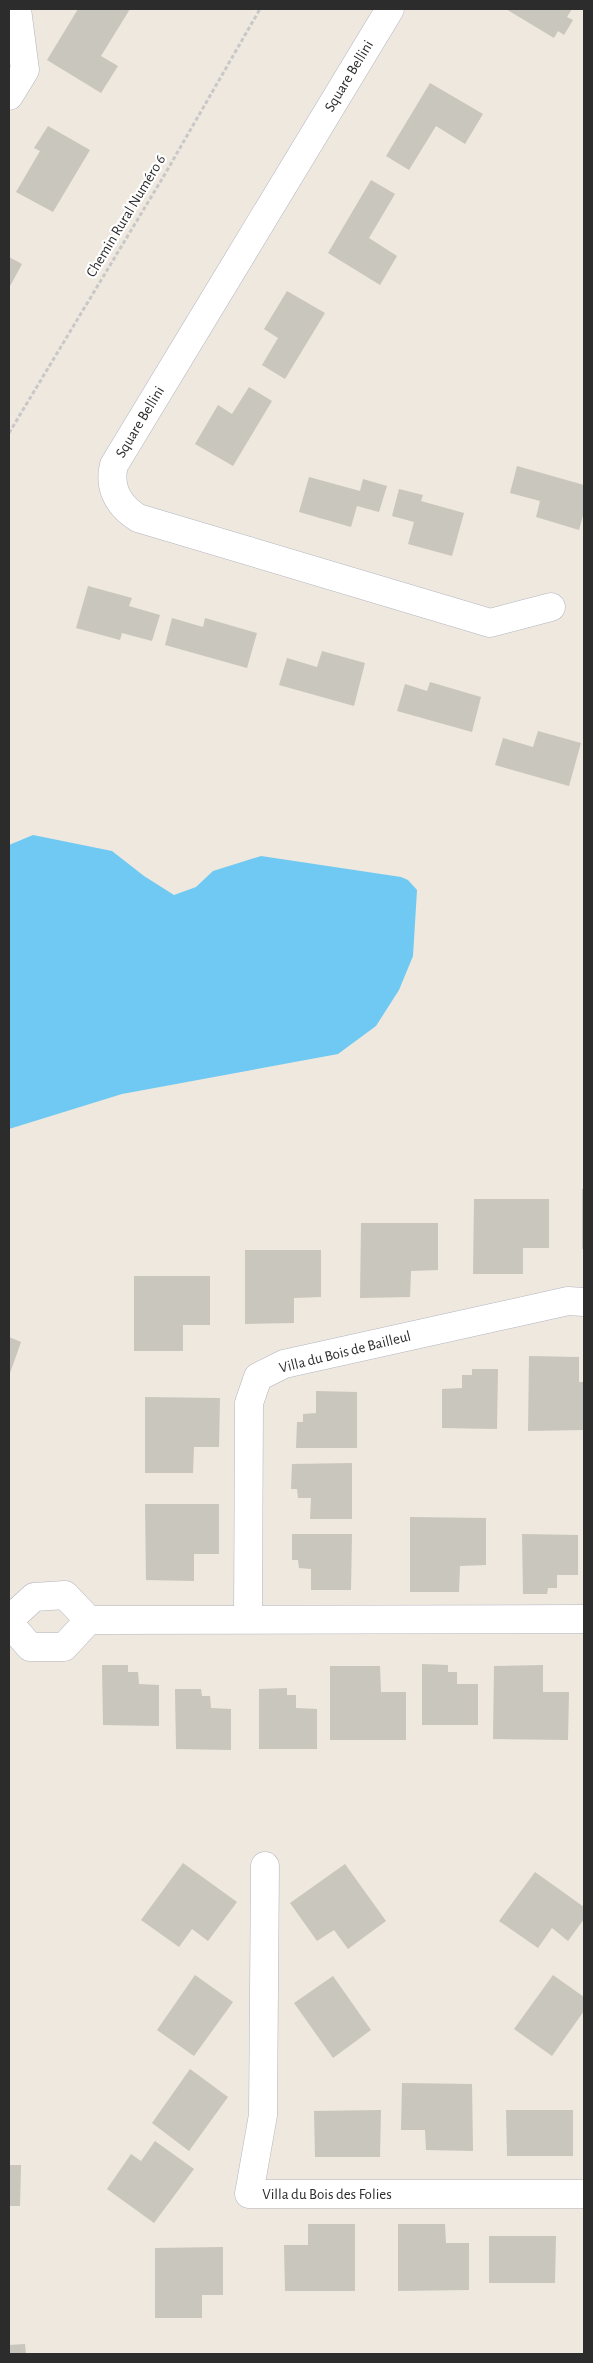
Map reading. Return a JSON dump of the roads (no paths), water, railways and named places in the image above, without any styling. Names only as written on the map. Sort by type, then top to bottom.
[{"type":"street","points":[[9,96],[25,70],[18,9]]},
{"type":"street","name":"Square Bellini","points":[[390,9],[114,465],[111,476],[115,493],[124,508],[138,518],[490,623],[551,606]]},
{"type":"street","name":"Villa du Bois de Bailleul","points":[[248,1620],[250,1403],[258,1377],[284,1364],[568,1301],[584,1302]]},
{"type":"street","points":[[89,1620],[64,1647],[30,1647],[9,1622],[34,1596],[65,1595],[89,1620],[584,1619]]},
{"type":"street","name":"Villa du Bois des Folies","points":[[266,1866],[263,2115],[249,2194],[584,2194]]},
{"type":"water","points":[[33,835],[112,851],[144,876],[174,895],[196,887],[213,871],[261,856],[401,877],[408,880],[417,890],[413,956],[399,990],[376,1026],[338,1054],[122,1094],[9,1129],[9,845]]}]
